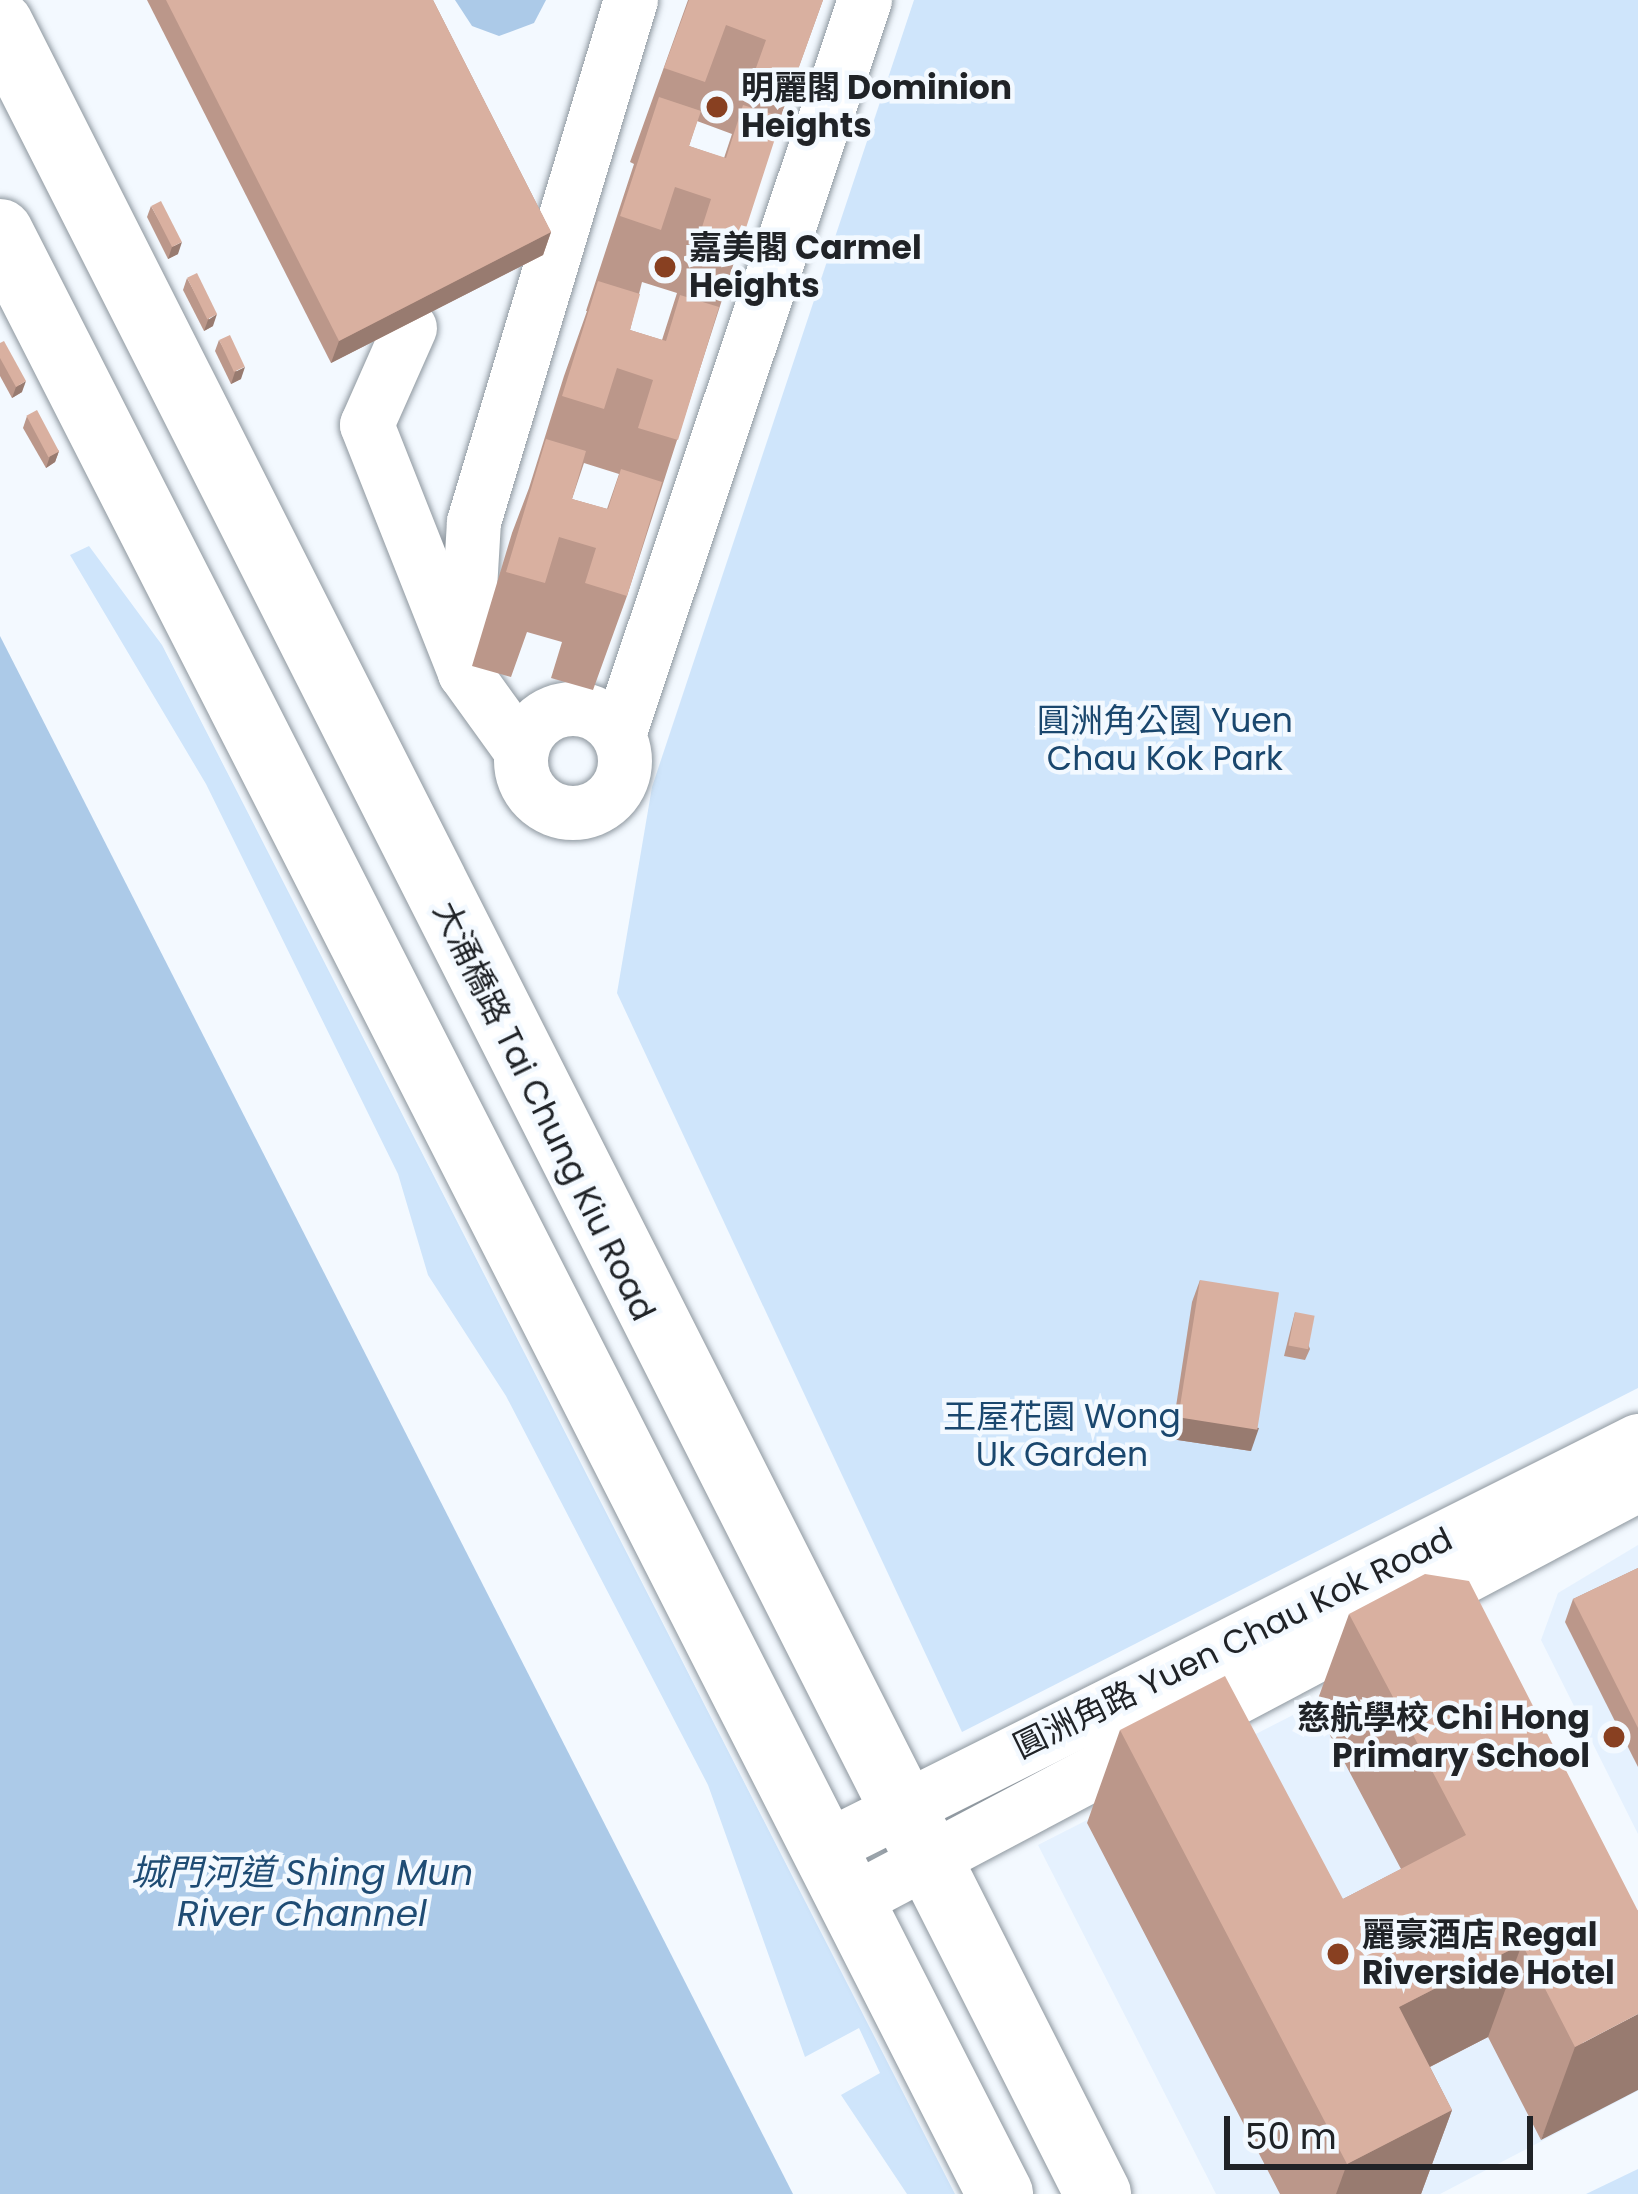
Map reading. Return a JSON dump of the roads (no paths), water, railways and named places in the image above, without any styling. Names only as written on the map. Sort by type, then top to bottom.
[{"type":"main road","name":"大涌橋路 Tai Chung Kiu Road","points":[[0,24],[1098,2194]]},
{"type":"main road","points":[[0,232],[842,1872],[1000,2194]]},
{"type":"street","points":[[465,674],[469,556],[631,0]]},
{"type":"street","points":[[410,328],[367,425],[465,674],[522,752],[540,802],[579,813],[618,789],[620,735],[865,0]]},
{"type":"street","points":[[416,549],[469,556]]},
{"type":"street","points":[[522,752],[555,712],[595,713],[620,735]]},
{"type":"street","name":"圓洲角路 Yuen Chau Kok Road","points":[[1436,1572],[1638,1442]]},
{"type":"street","name":"圓洲角路 Yuen Chau Kok Road","points":[[842,1872],[1436,1572],[1638,1485]]},
{"type":"street","points":[[1436,1572],[1472,1641]]},
{"type":"water","points":[[455,0],[546,0],[534,23],[499,36],[472,26]]},
{"type":"water","name":"城門河道 Shing Mun River Channel","points":[[0,636],[793,2194],[0,2194]]},
{"type":"place","name":"明麗閣 Dominion Heights","points":[[717,107]]},
{"type":"place","name":"嘉美閣 Carmel Heights","points":[[665,267]]},
{"type":"place","name":"慈航學校 Chi Hong Primary School","points":[[1614,1737]]},
{"type":"place","name":"麗豪酒店 Regal Riverside Hotel","points":[[1338,1954]]},
{"type":"park label","name":"圓洲角公園 Yuen Chau Kok Park","points":[[1165,740]]},
{"type":"park label","name":"王屋花園 Wong Uk Garden","points":[[1062,1436]]}]
